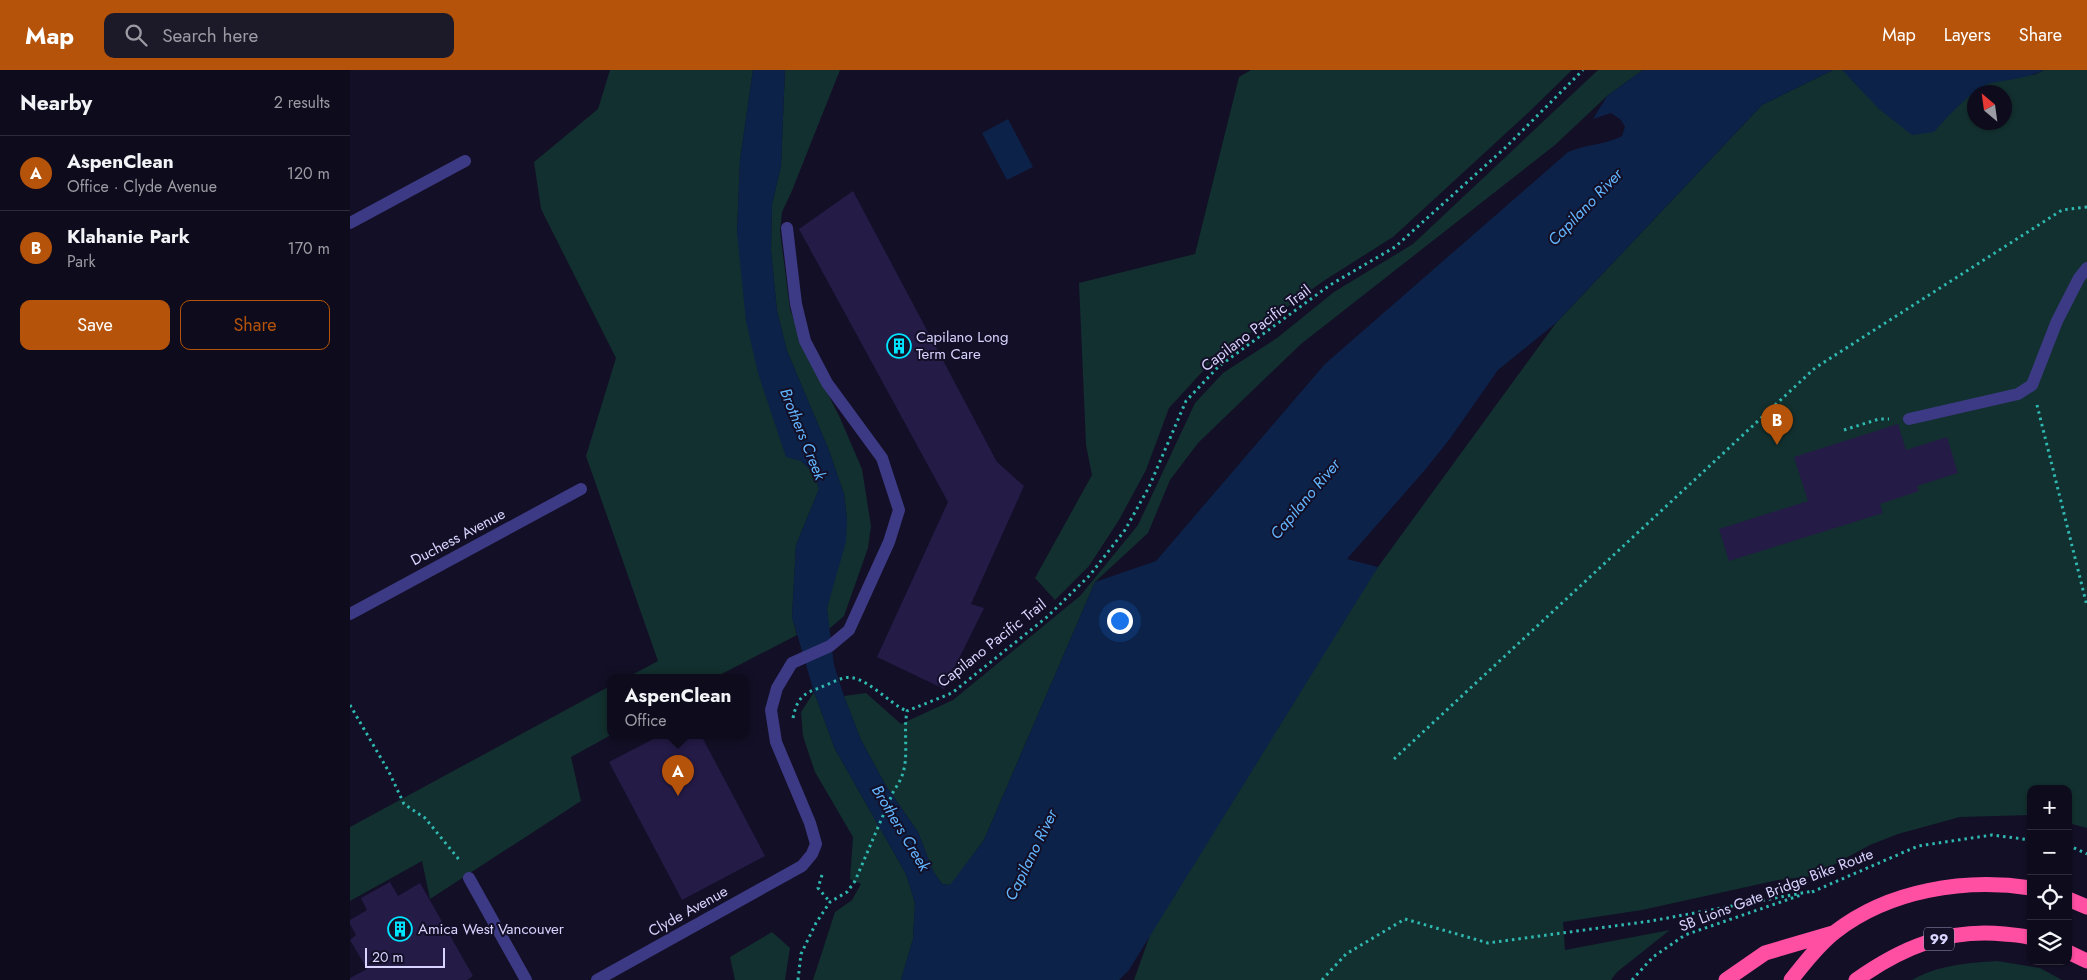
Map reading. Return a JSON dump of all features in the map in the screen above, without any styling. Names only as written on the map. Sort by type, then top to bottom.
[{"type":"highway","points":[[1791,980],[1834,933],[1858,917],[1911,894],[1971,885],[2027,888]]},
{"type":"highway","points":[[2072,901],[2087,907]]},
{"type":"highway","name":"99","points":[[1856,980],[1882,961],[1908,949],[1953,935],[1989,932],[2027,937]]},
{"type":"highway","points":[[1726,980],[1765,953],[1834,933]]},
{"type":"highway","points":[[2072,954],[2087,961]]},
{"type":"street","points":[[350,223],[465,161]]},
{"type":"street","name":"Clyde Avenue","points":[[597,980],[794,871],[802,866],[812,854],[816,844],[810,823],[776,742],[771,710],[777,688],[792,663],[828,647],[848,630],[889,542],[899,510],[882,458],[827,383],[805,341],[796,304],[787,228]]},
{"type":"street","points":[[1909,419],[2018,394],[2032,385],[2057,321],[2078,278],[2087,268]]},
{"type":"street","name":"Duchess Avenue","points":[[350,614],[581,489]]},
{"type":"street","points":[[469,878],[526,980]]},
{"type":"path","name":"Capilano Pacific Trail","points":[[907,712],[952,693],[1047,617],[1090,575],[1125,530],[1144,496],[1186,401],[1218,367],[1330,285],[1395,247],[1506,147],[1583,70]]},
{"type":"path","points":[[1394,759],[1815,368],[2062,210],[2087,207]]},
{"type":"path","points":[[2032,385],[2087,606]]},
{"type":"path","points":[[1844,430],[1878,419],[1909,419]]},
{"type":"path","points":[[798,980],[801,954],[816,923],[830,902],[847,892],[855,882],[894,790],[902,780],[905,770],[907,712],[896,707],[860,680],[846,677],[804,694]]},
{"type":"path","points":[[350,705],[389,772],[404,804],[425,818],[468,871],[459,877],[462,881],[469,878]]},
{"type":"path","name":"SB Lions Gate Bridge Bike Route","points":[[1632,980],[1653,957],[1685,936],[1813,891],[1918,846],[1992,835],[2027,839]]},
{"type":"path","points":[[2072,847],[2087,854]]},
{"type":"path","points":[[1322,980],[1346,954],[1405,919],[1488,943],[1651,921],[1813,891]]},
{"type":"green space","points":[[610,70],[753,70],[740,160],[737,233],[801,461],[815,474],[819,489],[796,545],[792,617],[797,635],[722,674],[634,674],[658,661],[586,456],[616,358],[541,209],[534,162],[598,109]]},
{"type":"green space","points":[[785,70],[840,70],[782,212],[780,231],[790,309],[803,344],[840,418],[862,469],[871,526],[868,548],[844,616],[829,629],[827,608],[847,520],[844,494],[828,448],[787,351],[777,311],[771,251],[772,204],[781,166]]},
{"type":"green space","points":[[1251,70],[1572,70],[1393,237],[1325,280],[1213,360],[1169,408],[1146,470],[1119,520],[1089,566],[1055,600],[1035,578],[1092,475],[1086,445],[1079,283],[1195,254],[1239,77]]},
{"type":"green space","points":[[1598,70],[1643,70],[1607,96],[1555,145],[1301,344],[1198,443],[1170,480],[1148,533],[1095,582],[984,840],[951,885],[942,884],[933,871],[918,832],[886,786],[861,740],[844,696],[866,693],[901,724],[953,700],[1080,596],[1138,525],[1195,403],[1223,373],[1277,338],[1334,292],[1413,244]]},
{"type":"green space","points":[[1833,70],[1954,70],[2034,75],[2044,70],[2087,70],[2087,828],[2072,824],[2072,785],[2027,785],[2027,815],[1960,817],[1898,834],[1870,845],[1813,876],[1778,880],[1642,910],[1563,922],[1565,950],[1670,930],[1617,972],[1611,980],[1134,980],[1166,890],[1332,630],[1556,323],[1762,105]]},
{"type":"green space","points":[[607,688],[607,737],[571,757],[581,801],[430,899],[422,861],[350,901],[350,827]]},
{"type":"green space","points":[[814,692],[835,749],[906,874],[915,903],[913,939],[901,980],[813,980],[835,912],[852,900],[861,884],[850,879],[853,837],[815,772],[803,736],[801,712]]},
{"type":"green space","points":[[772,932],[790,948],[785,980],[735,980],[730,957]]},
{"type":"green space","points":[[1997,961],[2040,968],[2062,980],[1912,980],[1943,968]]},
{"type":"water","points":[[753,70],[785,70],[781,166],[772,204],[771,251],[777,311],[787,351],[828,448],[844,494],[847,520],[846,542],[827,608],[834,665],[861,740],[886,786],[918,832],[933,871],[942,884],[950,885],[984,840],[1095,582],[1156,561],[1325,364],[1568,152],[1622,136],[1625,127],[1621,120],[1611,113],[1593,119],[1607,96],[1643,70],[1833,70],[1762,105],[1556,323],[1498,370],[1449,440],[1347,559],[1378,567],[1129,970],[1119,980],[901,980],[913,939],[915,903],[906,874],[835,749],[814,692],[792,617],[796,545],[819,489],[815,474],[801,461],[786,457],[758,373],[746,321],[737,233],[740,160]]},
{"type":"water","points":[[1842,70],[2044,70],[2031,75],[1986,85],[1967,85],[1967,99],[1934,132],[1912,135],[1879,109]]},
{"type":"water","points":[[1008,119],[1033,167],[1007,180],[982,133]]},
{"type":"building","name":"Capilano Long Term Care","points":[[853,191],[997,462],[1024,486],[971,604],[984,608],[944,689],[877,657],[948,502],[799,229]]},
{"type":"building","points":[[1898,424],[1906,450],[1947,437],[1958,473],[1917,486],[1919,491],[1880,504],[1883,513],[1729,561],[1719,529],[1808,501],[1794,457]]},
{"type":"building","points":[[653,739],[703,739],[765,856],[682,900],[609,762]]},
{"type":"building","name":"Amica West Vancouver","points":[[390,882],[398,896],[420,883],[473,976],[467,980],[350,980],[350,978],[367,969],[350,940],[356,935],[350,920],[367,910],[361,898]]},
{"type":"place","name":"Capilano Long Term Care","points":[[899,346]]},
{"type":"place","name":"Klahanie Park","points":[[1777,445]]},
{"type":"place","name":"AspenClean","points":[[678,796]]},
{"type":"place","name":"Amica West Vancouver","points":[[400,929]]},
{"type":"water label","name":"Capilano River","points":[[1585,207]]},
{"type":"water label","name":"Brothers Creek","points":[[803,434]]},
{"type":"water label","name":"Capilano River","points":[[1305,499]]},
{"type":"water label","name":"Brothers Creek","points":[[901,828]]},
{"type":"water label","name":"Capilano River","points":[[1031,855]]}]
